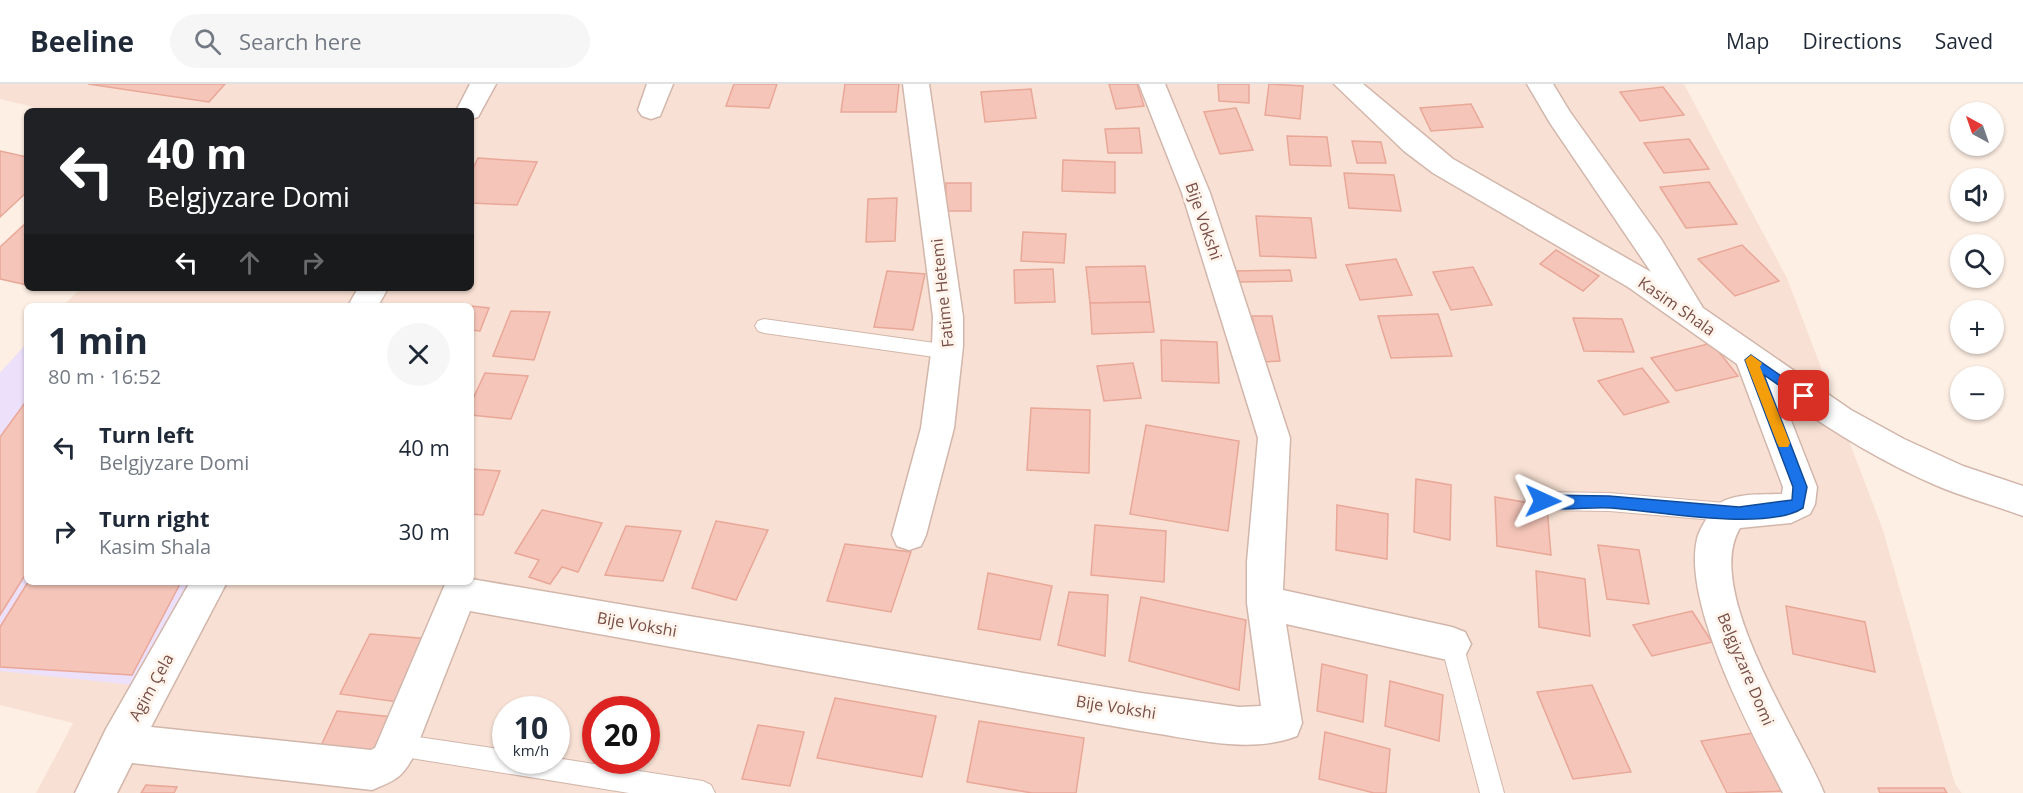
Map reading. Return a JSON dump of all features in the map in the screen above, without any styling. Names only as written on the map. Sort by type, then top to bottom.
[{"type":"street","points":[[471,108],[483,84]]},
{"type":"street","points":[[651,110],[660,84]]},
{"type":"street","name":"Fatime Hetemi","points":[[909,535],[941,416],[949,352],[948,317],[916,84]]},
{"type":"street","name":"Bije Vokshi","points":[[120,743],[372,770],[389,762],[398,745],[459,593],[1141,712],[1239,726],[1283,723],[1268,637],[1265,603],[1264,564],[1275,470],[1274,438],[1196,194],[1152,84]]},
{"type":"street","name":"Kasim Shala","points":[[1347,84],[1414,144],[1443,166],[1600,256],[1692,314],[1751,360],[1839,419],[1892,449],[1953,477],[2023,501]]},
{"type":"street","points":[[1540,84],[1559,117],[1651,247],[1692,314]]},
{"type":"street","points":[[1739,513],[1791,508],[1798,504],[1800,496],[1796,476],[1751,360]]},
{"type":"street","name":"Belgjyzare Domi","points":[[1739,513],[1728,517],[1717,534],[1714,572],[1719,607],[1761,711],[1804,793]]},
{"type":"street","name":"Agim Çela","points":[[95,793],[207,585]]},
{"type":"street","points":[[1265,603],[1452,644]]},
{"type":"lane","points":[[765,326],[949,352]]},
{"type":"lane","points":[[1543,501],[1609,502],[1739,513]]},
{"type":"lane","points":[[1452,644],[1492,793]]},
{"type":"lane","points":[[398,745],[703,793]]},
{"type":"shaded area","points":[[0,84],[1684,84],[1787,278],[1883,530],[1955,784],[1962,793],[36,793],[73,723],[0,705],[0,373],[24,346],[24,585],[474,585],[474,303],[66,303],[78,291],[474,291],[474,108],[38,108],[0,99]]},
{"type":"shaded area","points":[[24,346],[24,585],[195,585],[143,686],[0,671],[0,373]]},
{"type":"building","points":[[88,84],[225,84],[209,102]]},
{"type":"building","points":[[734,84],[777,84],[769,108],[726,106]]},
{"type":"building","points":[[845,84],[899,84],[896,112],[841,112]]},
{"type":"building","points":[[1109,84],[1137,84],[1144,106],[1116,109]]},
{"type":"building","points":[[1218,84],[1249,84],[1249,103],[1219,101]]},
{"type":"building","points":[[1269,84],[1303,86],[1300,119],[1265,115]]},
{"type":"building","points":[[1663,87],[1684,115],[1640,121],[1620,92]]},
{"type":"building","points":[[1031,89],[1036,118],[985,122],[981,92]]},
{"type":"building","points":[[1471,104],[1483,127],[1431,131],[1420,108]]},
{"type":"building","points":[[1236,108],[1253,150],[1220,154],[1204,112]]},
{"type":"building","points":[[1139,128],[1142,153],[1108,153],[1105,129]]},
{"type":"building","points":[[1287,136],[1327,137],[1331,166],[1290,165]]},
{"type":"building","points":[[1689,139],[1709,169],[1664,173],[1644,143]]},
{"type":"building","points":[[1352,141],[1381,142],[1386,163],[1357,163]]},
{"type":"building","points":[[0,151],[24,156],[24,195],[0,217]]},
{"type":"building","points":[[478,158],[537,162],[517,205],[474,203],[474,167]]},
{"type":"building","points":[[1063,160],[1115,162],[1115,193],[1062,191]]},
{"type":"building","points":[[1344,173],[1394,175],[1401,211],[1349,208]]},
{"type":"building","points":[[1709,182],[1737,224],[1686,228],[1660,187]]},
{"type":"building","points":[[946,183],[971,183],[971,211],[945,211]]},
{"type":"building","points":[[897,198],[895,241],[866,242],[868,199]]},
{"type":"building","points":[[1256,216],[1311,218],[1316,258],[1260,256]]},
{"type":"building","points":[[24,225],[24,284],[0,279],[0,247]]},
{"type":"building","points":[[1023,232],[1066,234],[1064,263],[1021,261]]},
{"type":"building","points":[[1742,245],[1779,281],[1735,296],[1698,259]]},
{"type":"building","points":[[1556,250],[1599,276],[1583,291],[1540,264]]},
{"type":"building","points":[[1396,259],[1412,295],[1360,300],[1346,265]]},
{"type":"building","points":[[1145,266],[1150,302],[1090,303],[1086,267]]},
{"type":"building","points":[[1473,267],[1492,305],[1451,310],[1433,272]]},
{"type":"building","points":[[1053,269],[1055,302],[1015,303],[1014,270]]},
{"type":"building","points":[[1290,270],[1292,281],[1239,282],[1237,271]]},
{"type":"building","points":[[887,271],[925,274],[913,330],[874,327]]},
{"type":"building","points":[[1150,302],[1154,332],[1092,334],[1090,303]]},
{"type":"building","points":[[474,306],[489,308],[480,331],[474,330]]},
{"type":"building","points":[[511,311],[550,312],[534,360],[493,356]]},
{"type":"building","points":[[1438,314],[1452,356],[1391,358],[1378,316]]},
{"type":"building","points":[[1252,316],[1272,316],[1280,361],[1261,362]]},
{"type":"building","points":[[1573,318],[1622,319],[1634,352],[1584,351]]},
{"type":"building","points":[[1161,340],[1217,342],[1219,383],[1162,381]]},
{"type":"building","points":[[1712,343],[1738,376],[1676,391],[1651,358]]},
{"type":"building","points":[[1133,363],[1141,398],[1104,401],[1097,366]]},
{"type":"building","points":[[1642,368],[1669,402],[1624,415],[1598,381]]},
{"type":"building","points":[[485,373],[528,376],[511,419],[474,415],[474,397]]},
{"type":"building","points":[[24,404],[24,577],[0,615],[0,437]]},
{"type":"building","points":[[1031,408],[1090,410],[1089,473],[1027,470]]},
{"type":"building","points":[[1146,425],[1239,441],[1228,531],[1130,514]]},
{"type":"building","points":[[474,469],[500,471],[483,515],[474,514]]},
{"type":"building","points":[[1416,479],[1451,485],[1450,540],[1414,532]]},
{"type":"building","points":[[1495,497],[1547,506],[1551,555],[1497,546]]},
{"type":"building","points":[[1337,505],[1388,514],[1387,559],[1336,550]]},
{"type":"building","points":[[542,510],[602,523],[578,572],[562,567],[550,584],[529,577],[539,560],[515,553]]},
{"type":"building","points":[[716,521],[768,530],[736,600],[692,588]]},
{"type":"building","points":[[1095,525],[1166,531],[1164,582],[1091,575]]},
{"type":"building","points":[[626,526],[681,531],[663,581],[605,575]]},
{"type":"building","points":[[845,544],[911,552],[891,612],[827,601]]},
{"type":"building","points":[[1598,545],[1639,550],[1649,604],[1607,599]]},
{"type":"building","points":[[1536,571],[1585,579],[1590,636],[1539,627]]},
{"type":"building","points":[[988,573],[1052,586],[1040,640],[978,629]]},
{"type":"building","points":[[26,585],[179,585],[132,675],[0,667],[0,627]]},
{"type":"building","points":[[1069,592],[1108,595],[1105,656],[1058,645]]},
{"type":"building","points":[[1141,597],[1246,620],[1239,690],[1129,661]]},
{"type":"building","points":[[1786,606],[1865,622],[1875,672],[1793,654]]},
{"type":"building","points":[[1692,611],[1712,642],[1652,656],[1633,625]]},
{"type":"building","points":[[370,634],[431,639],[405,703],[340,694]]},
{"type":"building","points":[[1322,664],[1367,675],[1363,722],[1317,711]]},
{"type":"building","points":[[1390,681],[1443,695],[1439,741],[1385,726]]},
{"type":"building","points":[[1592,685],[1631,772],[1573,779],[1537,692]]},
{"type":"building","points":[[835,698],[936,716],[922,777],[817,758]]},
{"type":"building","points":[[337,711],[392,717],[376,755],[319,750]]},
{"type":"building","points":[[979,721],[1084,738],[1076,793],[1032,793],[967,782]]},
{"type":"building","points":[[758,725],[804,732],[790,786],[742,779]]},
{"type":"building","points":[[1325,732],[1390,749],[1386,793],[1374,793],[1319,779]]},
{"type":"building","points":[[1753,733],[1784,791],[1727,793],[1701,741]]},
{"type":"building","points":[[146,785],[177,787],[174,793],[141,793]]},
{"type":"building","points":[[1878,788],[1944,788],[1947,793],[1880,793]]},
{"type":"slow traffic","points":[[1756,363],[1751,360],[1784,443]]},
{"type":"route","points":[[1543,501],[1609,502],[1739,513],[1791,508],[1798,504],[1800,487],[1751,360],[1804,396]]}]
